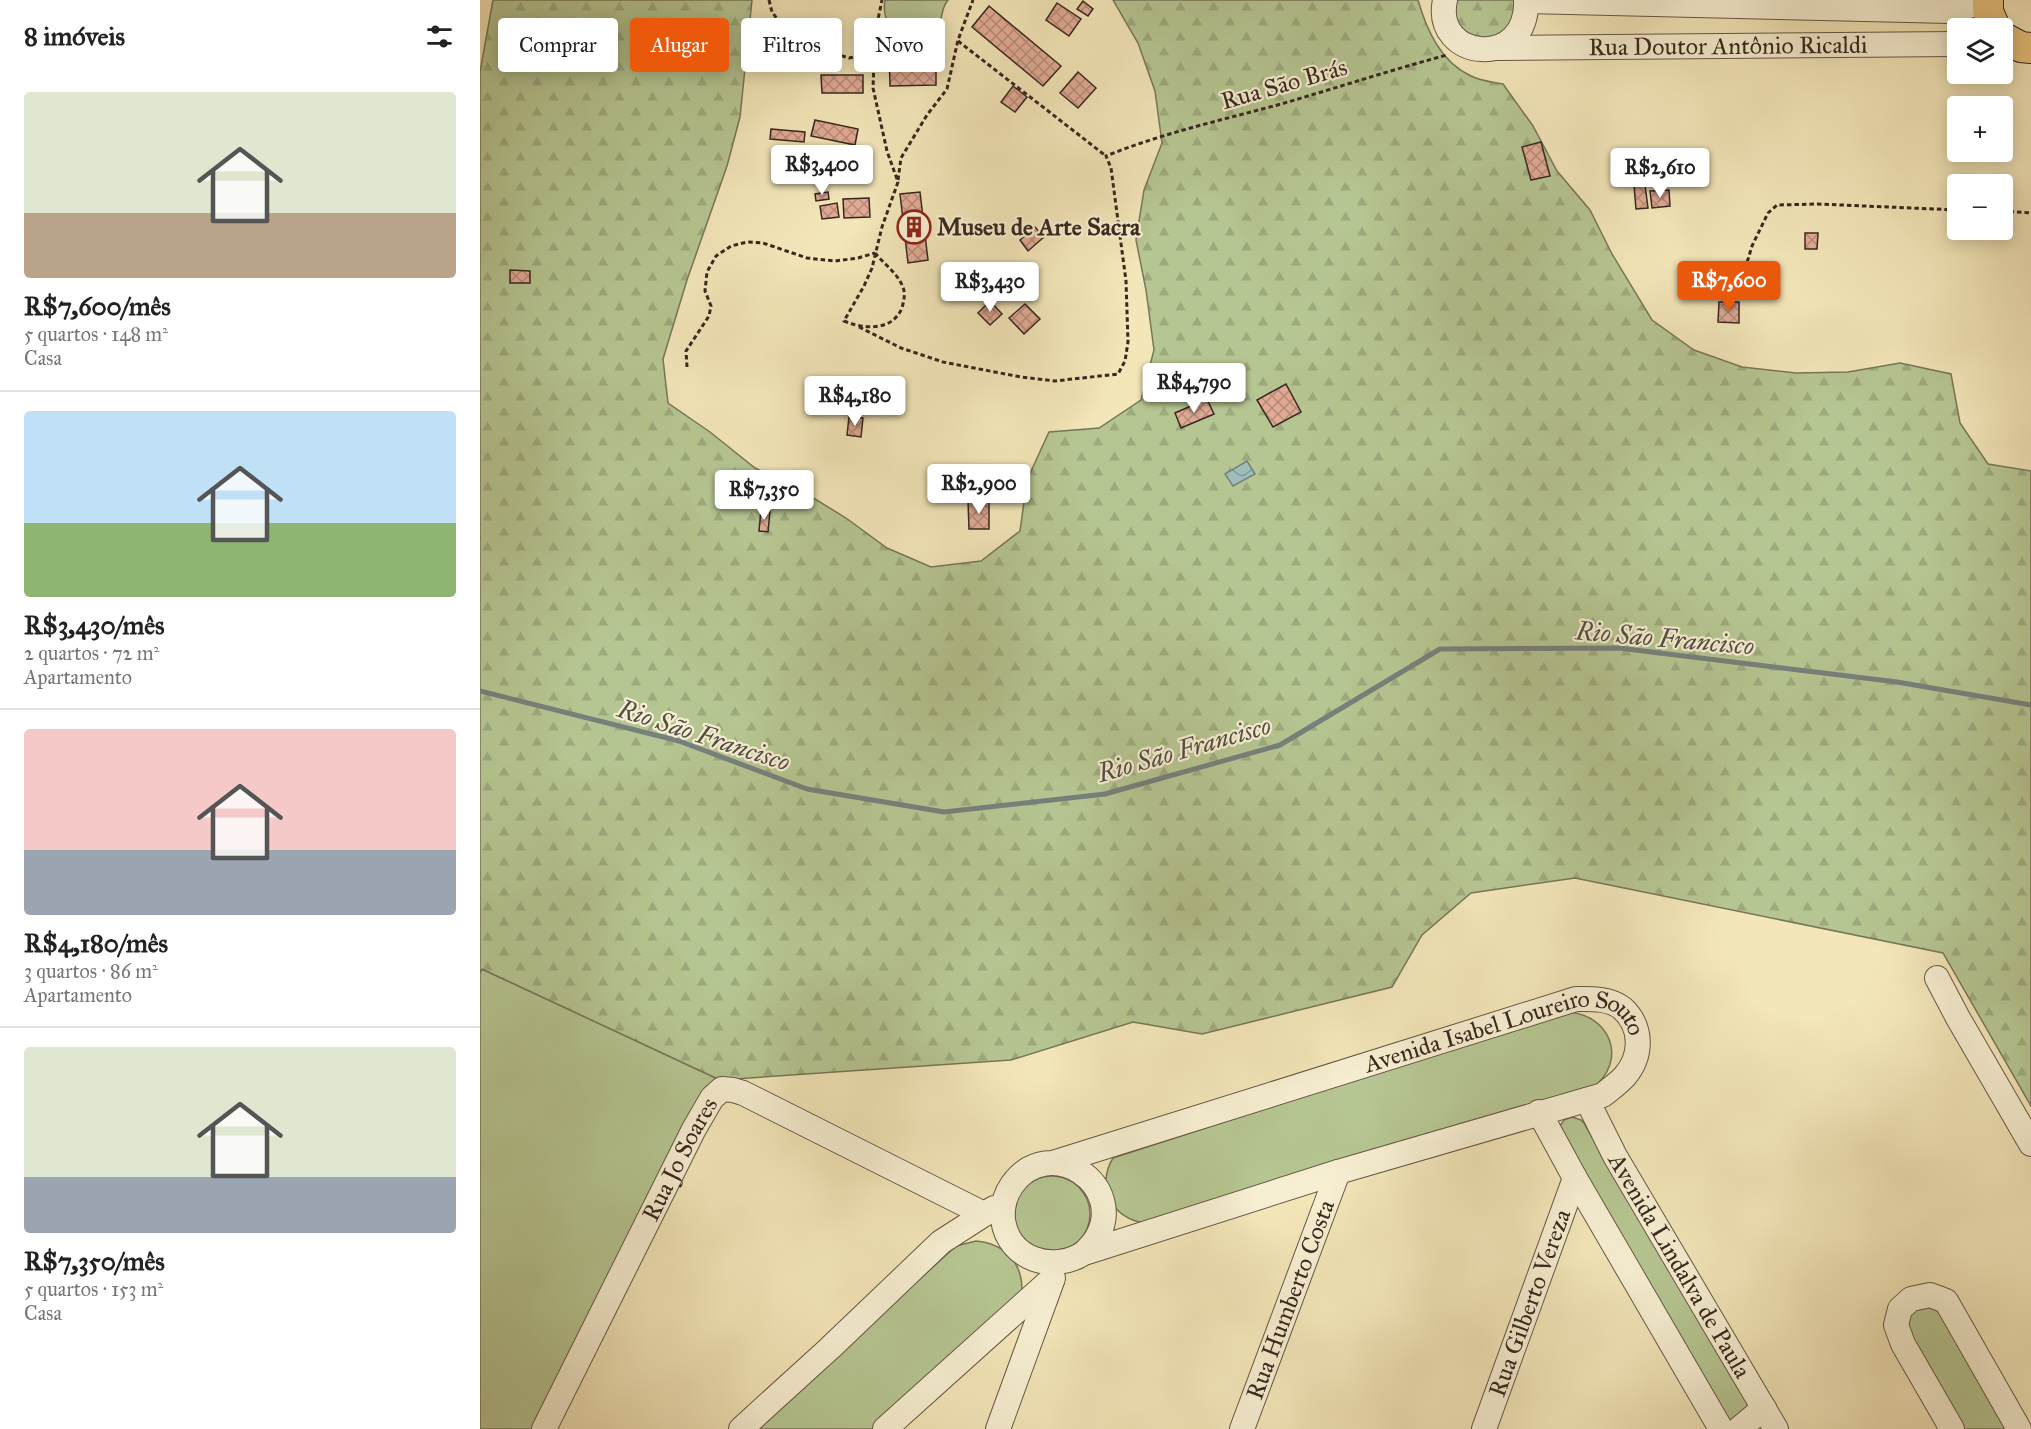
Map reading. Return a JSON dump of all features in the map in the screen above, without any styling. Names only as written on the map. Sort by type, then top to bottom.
[{"type":"street","points":[[1445,0],[1443,8],[1445,21],[1451,33],[1460,42],[1472,48]]},
{"type":"street","points":[[1498,48],[1510,42],[1519,32],[1524,20],[1526,1]]},
{"type":"street","name":"Rua Doutor Antônio Ricaldi","points":[[1526,1],[1950,11],[1971,18]]},
{"type":"street","name":"Rua Doutor Antônio Ricaldi","points":[[1472,48],[1485,50],[1498,48],[1947,44]]},
{"type":"street","points":[[1936,978],[2031,1144]]},
{"type":"street","name":"Avenida Isabel Loureiro Souto","points":[[741,1429],[941,1242],[994,1208],[1016,1179],[1027,1170],[1576,999],[1599,999],[1621,1008],[1633,1024],[1639,1043],[1636,1058],[1625,1076],[1603,1095],[1338,1172],[1068,1264],[1032,1259],[1018,1250],[1008,1236],[1003,1220],[994,1208]]},
{"type":"street","name":"Rua Jo Soares","points":[[544,1429],[694,1129],[712,1098],[722,1089],[743,1093],[994,1208]]},
{"type":"street","name":"Avenida Lindalva de Paula","points":[[1587,1100],[1615,1156],[1776,1429]]},
{"type":"street","name":"Avenida Lindalva de Paula","points":[[1539,1112],[1721,1429]]},
{"type":"street","name":"Avenida Isabel Loureiro Souto","points":[[885,1429],[1096,1240],[1103,1223],[1103,1205],[1097,1188],[1086,1175],[1070,1166],[1053,1163]]},
{"type":"street","name":"Rua Humberto Costa","points":[[1242,1429],[1338,1172]]},
{"type":"street","name":"Rua Gilberto Vereza","points":[[1484,1429],[1575,1178]]},
{"type":"street","points":[[998,1429],[1068,1264]]},
{"type":"street","points":[[1952,1429],[1903,1344],[1896,1325],[1900,1309],[1911,1299],[1930,1295],[1946,1301],[2019,1429]]},
{"type":"street","points":[[1739,1429],[1764,1408]]},
{"type":"path","points":[[769,0],[772,12],[786,31],[803,44],[849,58],[854,57]]},
{"type":"path","points":[[878,18],[882,0]]},
{"type":"path","points":[[958,40],[1106,156],[1111,168],[1126,281],[1128,342],[1125,361],[1119,374],[1055,381],[943,362],[902,348],[844,321],[872,268],[874,253],[898,182],[901,158],[927,115],[947,89],[958,40],[973,0]]},
{"type":"path","name":"Rua São Brás","points":[[1106,156],[1170,133],[1472,48]]},
{"type":"path","points":[[873,72],[873,88],[887,151],[898,182]]},
{"type":"path","points":[[1743,276],[1752,246],[1768,213],[1777,205],[1818,204],[1947,210]]},
{"type":"path","points":[[2013,212],[2031,213]]},
{"type":"path","points":[[687,367],[686,351],[692,339],[702,328],[711,306],[705,291],[707,272],[716,256],[731,246],[747,242],[763,243],[807,258],[834,261],[874,253]]},
{"type":"path","points":[[859,327],[890,323],[899,313],[905,300],[903,286],[897,276],[874,253]]},
{"type":"green space","points":[[493,0],[752,0],[750,18],[741,18],[741,72],[745,72],[740,117],[727,166],[687,280],[663,359],[668,403],[710,432],[755,468],[802,491],[846,518],[887,548],[931,567],[981,561],[1020,531],[1027,480],[1049,432],[1099,428],[1141,400],[1154,350],[1136,240],[1144,190],[1162,143],[1155,91],[1138,43],[1113,0],[1418,0],[1431,34],[1451,63],[1475,78],[1503,84],[1533,126],[1557,171],[1590,210],[1612,254],[1652,320],[1694,350],[1742,367],[1796,373],[1848,372],[1900,363],[1951,374],[1960,423],[1988,464],[2031,471],[2031,1106],[1943,953],[1575,878],[1471,893],[1422,935],[1392,987],[1202,1034],[1133,1022],[1011,1060],[720,1080],[482,969],[480,973],[480,72]]},
{"type":"green space","points":[[885,0],[948,0],[941,18],[887,18]]},
{"type":"green space","points":[[1448,0],[1522,0],[1507,40],[1467,41]]},
{"type":"green space","points":[[482,969],[720,1080],[534,1429],[480,1429],[480,973]]},
{"type":"green space","points":[[1564,1012],[1580,1014],[1593,1020],[1603,1029],[1609,1040],[1612,1052],[1610,1065],[1603,1078],[1591,1089],[1144,1223],[1123,1215],[1110,1199],[1106,1179],[1113,1158]]},
{"type":"green space","points":[[1572,1117],[1584,1123],[1751,1406],[1733,1424],[1727,1423],[1559,1127],[1564,1120]]},
{"type":"green space","points":[[1052,1176],[1066,1179],[1079,1187],[1087,1200],[1090,1214],[1087,1228],[1079,1241],[1066,1249],[1052,1252],[1038,1249],[1025,1241],[1017,1228],[1014,1214],[1017,1200],[1025,1187],[1038,1179]]},
{"type":"green space","points":[[976,1241],[996,1246],[1011,1257],[1022,1282],[1022,1293],[873,1429],[755,1429],[956,1246]]},
{"type":"green space","points":[[1924,1305],[1941,1309],[2007,1429],[1962,1429],[1905,1325],[1909,1315]]},
{"type":"water","points":[[1247,461],[1255,474],[1233,486],[1225,474]]},
{"type":"building","points":[[1083,1],[1093,9],[1088,16],[1077,9]]},
{"type":"building","points":[[1057,3],[1081,19],[1069,36],[1046,20]]},
{"type":"building","points":[[989,6],[1061,66],[1043,86],[972,27]]},
{"type":"building","points":[[890,72],[936,72],[936,85],[890,86]]},
{"type":"building","points":[[1078,72],[1096,88],[1078,108],[1060,93]]},
{"type":"building","points":[[821,75],[863,75],[863,93],[822,93]]},
{"type":"building","points":[[1013,86],[1027,97],[1015,112],[1001,102]]},
{"type":"building","points":[[815,120],[858,129],[855,145],[811,136]]},
{"type":"building","points":[[771,129],[805,132],[804,142],[770,139]]},
{"type":"building","points":[[1541,142],[1550,176],[1531,180],[1522,147]]},
{"type":"building","points":[[1645,185],[1648,208],[1636,209],[1634,186]]},
{"type":"building","points":[[1669,190],[1670,206],[1652,208],[1650,191]]},
{"type":"building","points":[[828,192],[829,199],[816,201],[815,194]]},
{"type":"building","name":"Museu de Arte Sacra","points":[[920,192],[928,260],[908,263],[900,194]]},
{"type":"building","points":[[869,198],[870,217],[844,218],[843,199]]},
{"type":"building","points":[[837,203],[839,217],[822,219],[820,206]]},
{"type":"building","points":[[1035,227],[1044,237],[1028,251],[1020,240]]},
{"type":"building","points":[[1805,233],[1818,233],[1817,249],[1805,249]]},
{"type":"building","points":[[510,270],[530,271],[530,283],[510,283]]},
{"type":"building","points":[[990,301],[1002,314],[990,325],[978,313]]},
{"type":"building","points":[[1719,302],[1739,302],[1739,323],[1718,322]]},
{"type":"building","points":[[1025,304],[1040,319],[1024,334],[1009,318]]},
{"type":"building","points":[[857,384],[870,387],[868,401],[854,398]]},
{"type":"building","points":[[1286,384],[1301,412],[1273,427],[1257,400]]},
{"type":"building","points":[[1207,399],[1214,414],[1181,428],[1175,413]]},
{"type":"building","points":[[849,417],[863,418],[861,437],[847,435]]},
{"type":"building","points":[[968,501],[989,501],[989,529],[969,529]]},
{"type":"building","points":[[761,510],[770,511],[768,532],[759,531]]},
{"type":"waterway","name":"Rio São Francisco","points":[[480,691],[679,741],[807,789],[944,812],[1105,794],[1280,745],[1440,649],[1619,648],[1897,682],[2031,705]]},
{"type":"place","name":"Museu de Arte Sacra","points":[[914,227]]}]
